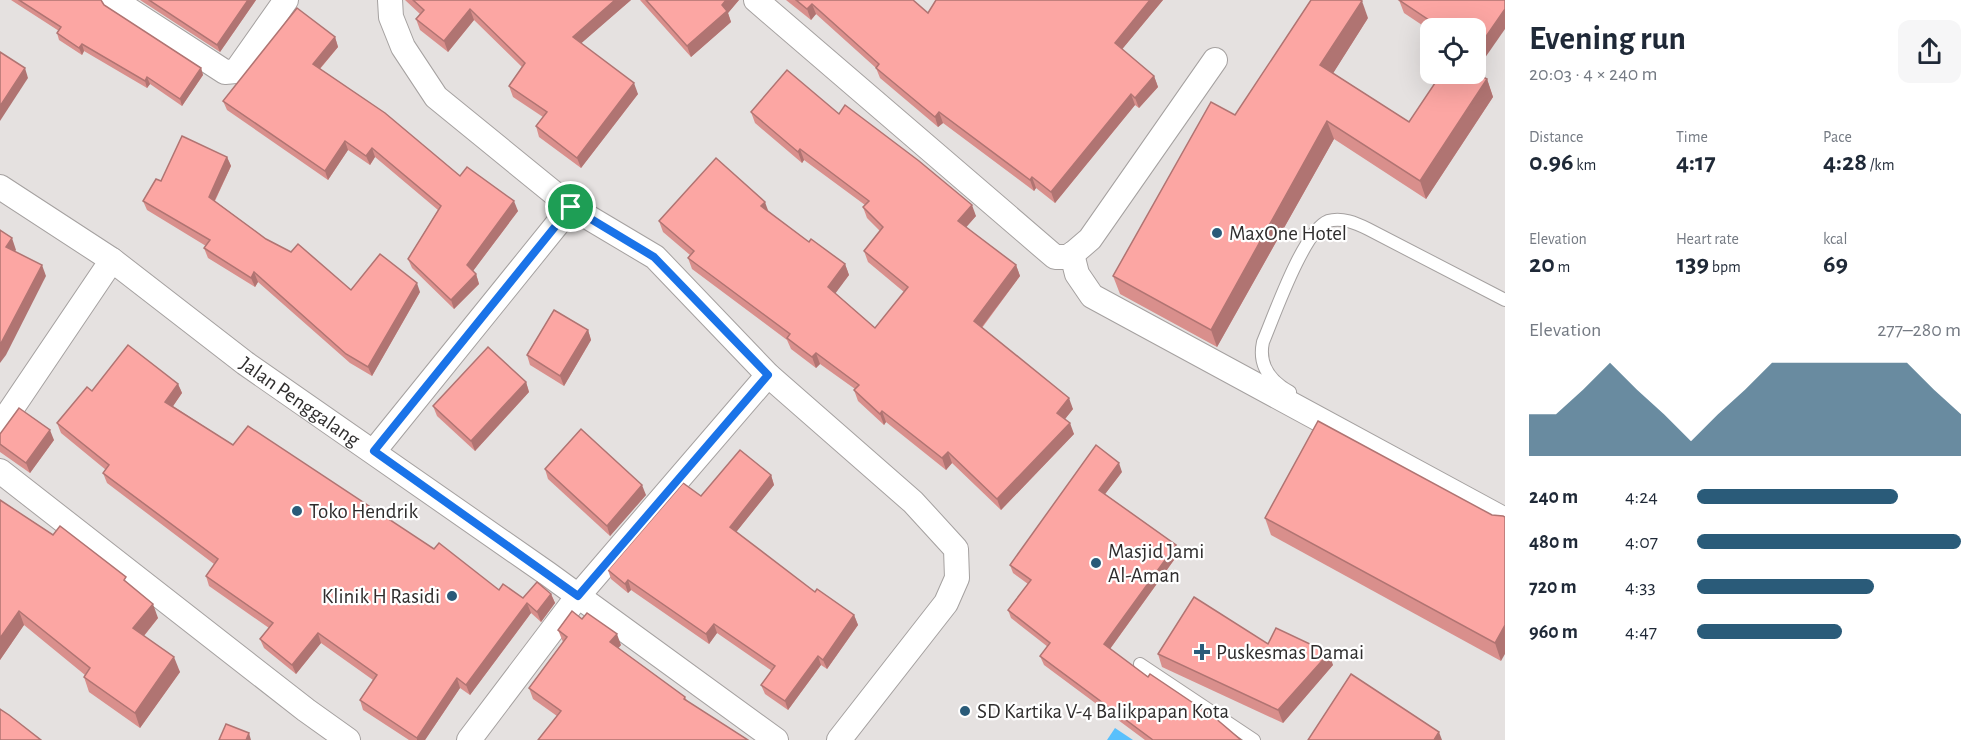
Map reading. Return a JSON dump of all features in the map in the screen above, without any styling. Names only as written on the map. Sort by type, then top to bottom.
[{"type":"street","points":[[114,0],[225,72],[231,73],[236,71],[286,0]]},
{"type":"street","points":[[390,0],[391,17],[403,47],[436,97],[571,207],[654,257],[768,375],[913,502],[956,549],[957,578],[946,603],[838,740]]},
{"type":"street","points":[[756,0],[1055,257],[1072,254],[1090,239],[1215,60]]},
{"type":"street","name":"Jalan Penggalang","points":[[0,187],[112,260],[245,363],[374,451],[776,740]]},
{"type":"street","points":[[374,451],[571,207]]},
{"type":"street","points":[[1072,254],[1077,274],[1092,296],[1505,520]]},
{"type":"street","points":[[0,426],[112,260]]},
{"type":"street","points":[[469,740],[578,596],[768,375]]},
{"type":"street","points":[[0,471],[306,710],[348,740]]},
{"type":"lane","points":[[1505,300],[1359,225],[1349,221],[1327,222],[1308,237],[1263,342],[1260,356],[1262,365],[1270,376],[1285,389],[1505,508]]},
{"type":"lane","points":[[1140,664],[1254,740]]},
{"type":"water","points":[[1115,728],[1133,740],[1107,740]]},
{"type":"building","points":[[19,0],[101,0],[104,5],[201,68],[180,99],[147,77],[145,81],[82,44],[79,48],[57,33],[61,27]]},
{"type":"building","points":[[149,0],[248,0],[217,45]]},
{"type":"building","points":[[413,0],[615,0],[573,37],[634,83],[577,158],[536,126],[547,112],[509,86],[525,63],[470,9],[444,41],[416,19],[424,10]]},
{"type":"building","points":[[646,0],[726,0],[722,5],[727,11],[687,46]]},
{"type":"building","points":[[796,0],[913,0],[928,13],[936,0],[1150,0],[1115,43],[1154,76],[1135,98],[1131,94],[1051,192],[1032,177],[1030,180],[939,112],[935,117],[876,68],[879,64],[812,4],[807,9]]},
{"type":"building","points":[[1311,0],[1362,1],[1320,65],[1409,122],[1434,84],[1484,84],[1420,181],[1327,121],[1211,330],[1113,276],[1211,102],[1235,115]]},
{"type":"building","points":[[1399,0],[1505,0],[1505,9],[1486,37],[1486,18],[1426,18]]},
{"type":"building","points":[[297,8],[335,37],[313,64],[385,113],[460,176],[467,167],[514,201],[467,265],[476,274],[451,300],[408,259],[441,206],[372,148],[366,156],[345,141],[325,171],[223,101]]},
{"type":"building","points":[[0,52],[25,68],[0,106]]},
{"type":"building","points":[[787,70],[839,114],[845,105],[972,205],[958,221],[1016,265],[974,321],[1069,398],[1057,413],[1070,423],[997,499],[948,452],[942,458],[882,411],[880,414],[854,390],[859,385],[816,353],[812,357],[787,338],[790,334],[688,258],[694,251],[659,221],[716,158],[765,202],[761,206],[809,242],[811,239],[845,264],[828,287],[875,328],[908,287],[864,251],[883,227],[863,207],[869,201],[800,149],[798,152],[751,112]]},
{"type":"building","points":[[182,136],[227,157],[209,197],[266,239],[291,252],[298,244],[351,290],[380,254],[417,283],[368,367],[346,354],[254,272],[251,278],[204,248],[210,240],[143,201],[156,179],[161,181]]},
{"type":"building","points":[[0,230],[12,238],[6,247],[42,265],[0,345]]},
{"type":"building","points":[[554,310],[588,330],[560,376],[527,355]]},
{"type":"building","points":[[128,345],[178,384],[165,402],[233,445],[248,426],[434,549],[439,543],[499,590],[503,584],[523,598],[537,582],[551,594],[537,612],[527,603],[466,685],[457,678],[417,738],[360,700],[377,675],[318,633],[292,665],[260,639],[273,623],[206,576],[218,559],[103,473],[109,465],[57,423],[87,387],[92,391]]},
{"type":"building","points":[[488,347],[526,382],[471,441],[433,406]]},
{"type":"building","points":[[19,408],[50,430],[26,463],[0,444],[0,434]]},
{"type":"building","points":[[1318,421],[1492,515],[1505,517],[1505,625],[1495,643],[1265,518]]},
{"type":"building","points":[[581,429],[642,485],[607,526],[545,469]]},
{"type":"building","points":[[1096,445],[1119,463],[1099,490],[1176,545],[1104,644],[1148,677],[1150,674],[1214,717],[1241,740],[1153,740],[1040,656],[1050,643],[1008,610],[1031,580],[1010,565]]},
{"type":"building","points":[[740,450],[771,475],[730,527],[815,592],[817,589],[854,615],[823,660],[818,656],[785,701],[761,685],[775,666],[714,624],[706,634],[628,580],[625,584],[608,570],[683,483],[701,496]]},
{"type":"building","points":[[0,500],[53,535],[60,526],[126,577],[124,580],[153,604],[133,628],[174,657],[135,713],[84,677],[90,668],[19,611],[0,638]]},
{"type":"building","points":[[1194,597],[1268,644],[1276,628],[1329,653],[1278,710],[1158,654]]},
{"type":"building","points":[[572,611],[582,619],[587,613],[617,634],[610,642],[685,697],[684,699],[748,740],[538,740],[561,711],[529,688],[567,637],[558,630]]},
{"type":"building","points":[[1351,674],[1439,732],[1434,740],[1308,740]]},
{"type":"building","points":[[0,709],[9,715],[41,740],[0,740]]},
{"type":"building","points":[[226,724],[249,733],[246,740],[219,740]]},
{"type":"place","name":"MaxOne Hotel","points":[[1217,233]]},
{"type":"place","name":"Toko Hendrik","points":[[297,511]]},
{"type":"place","name":"Masjid Jami Al-Aman","points":[[1096,563]]},
{"type":"place","name":"Klinik H Rasidi","points":[[452,596]]},
{"type":"place","name":"Puskesmas Damai","points":[[1202,652]]},
{"type":"place","name":"SD Kartika V-4 Balikpapan Kota","points":[[965,711]]},
{"type":"route","points":[[571,207],[654,257],[768,375],[578,596],[374,451],[571,207]]}]
